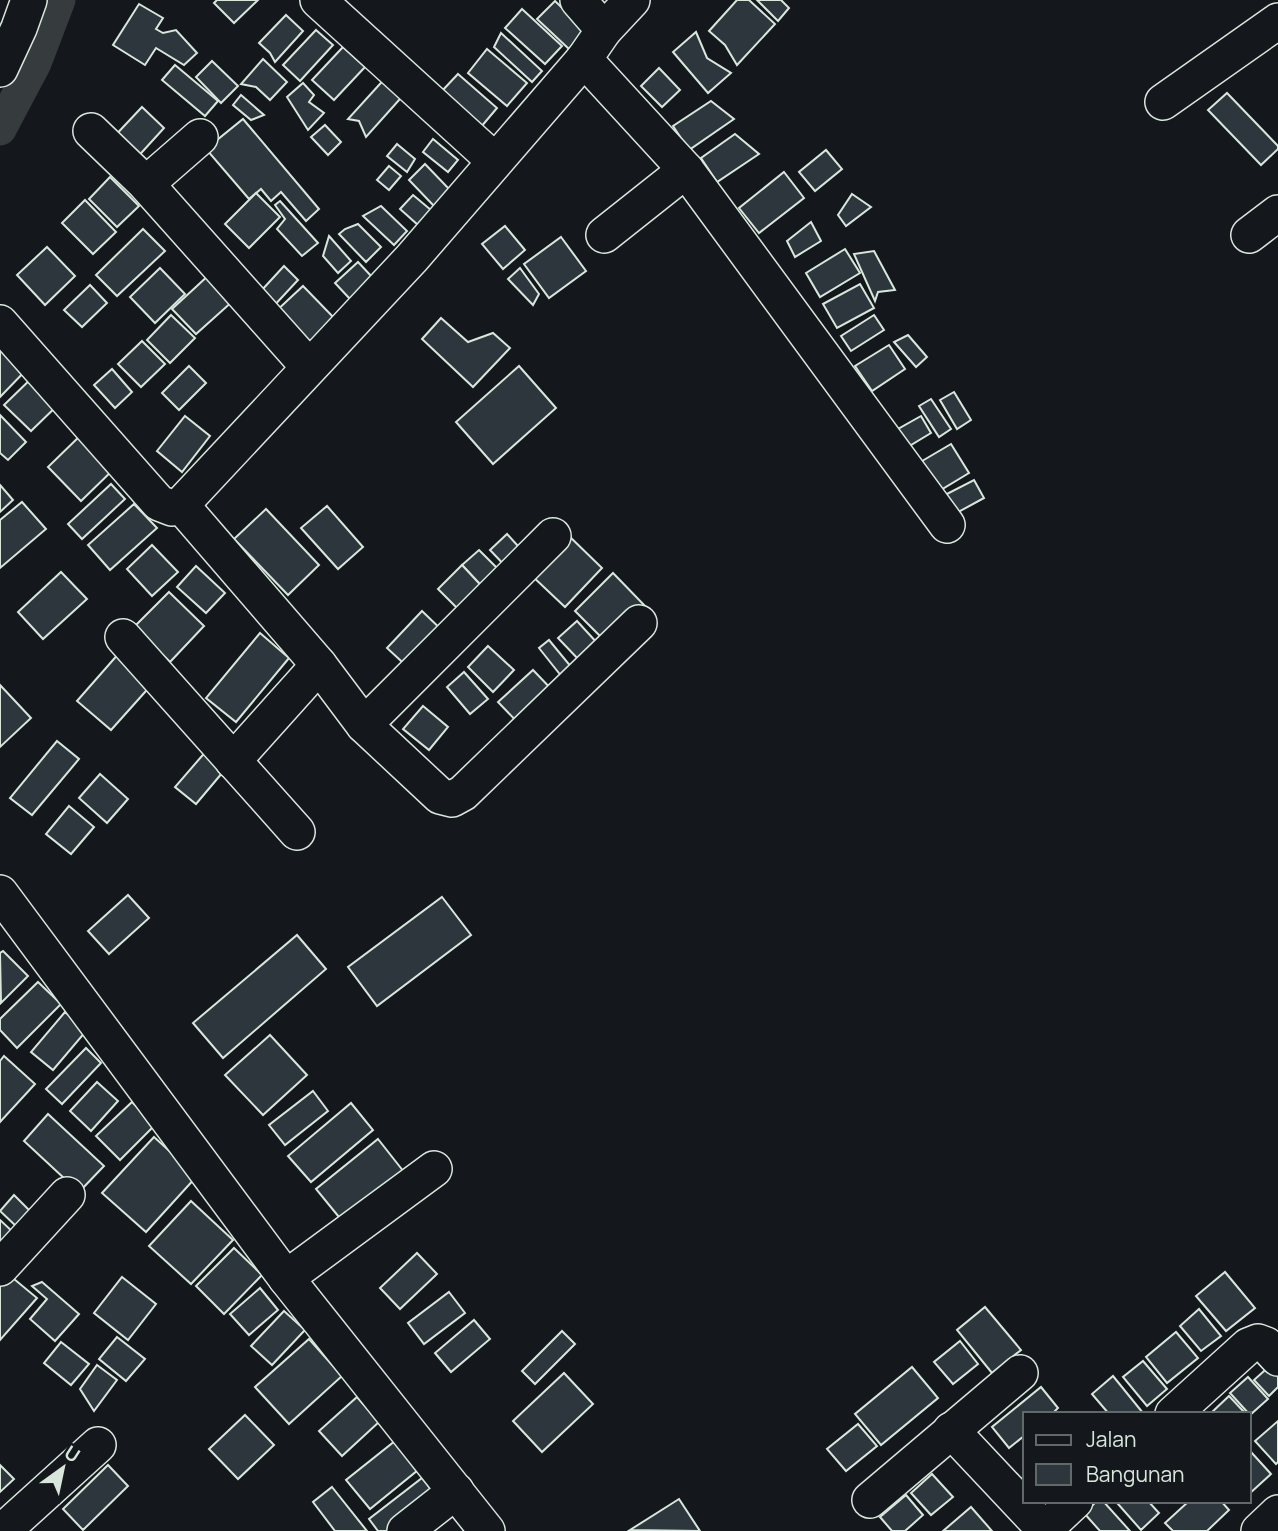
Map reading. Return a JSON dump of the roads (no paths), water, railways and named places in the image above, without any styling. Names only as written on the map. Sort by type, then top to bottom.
[{"type":"street","points":[[0,69],[29,0]]},
{"type":"street","points":[[318,0],[495,161]]},
{"type":"street","points":[[578,0],[604,30]]},
{"type":"street","points":[[0,323],[159,503],[172,508],[181,505],[412,258],[632,0]]},
{"type":"street","points":[[1163,102],[1278,21]]},
{"type":"street","points":[[584,59],[686,170],[947,525]]},
{"type":"street","points":[[91,131],[146,184],[309,367]]},
{"type":"street","points":[[146,184],[200,137]]},
{"type":"street","points":[[604,235],[686,170]]},
{"type":"street","points":[[1249,235],[1278,213]]},
{"type":"street","points":[[181,505],[319,666],[364,724],[440,796],[452,799],[463,793],[639,623]]},
{"type":"street","points":[[364,724],[553,536]]},
{"type":"street","points":[[122,637],[297,832]]},
{"type":"street","points":[[233,761],[319,666]]},
{"type":"street","points":[[0,893],[286,1278],[487,1531]]},
{"type":"street","points":[[286,1278],[435,1169]]},
{"type":"street","points":[[0,1268],[67,1195]]},
{"type":"street","points":[[1175,1412],[1248,1346],[1258,1342],[1266,1345],[1278,1358]]},
{"type":"street","points":[[870,1500],[1020,1373]]},
{"type":"street","points":[[951,1430],[1044,1531],[1074,1503]]},
{"type":"street","points":[[3,1531],[98,1445]]},
{"type":"street","points":[[405,1531],[456,1491]]},
{"type":"street","points":[[1259,1531],[1278,1513]]},
{"type":"waterway","points":[[0,129],[35,63],[59,0]]}]
